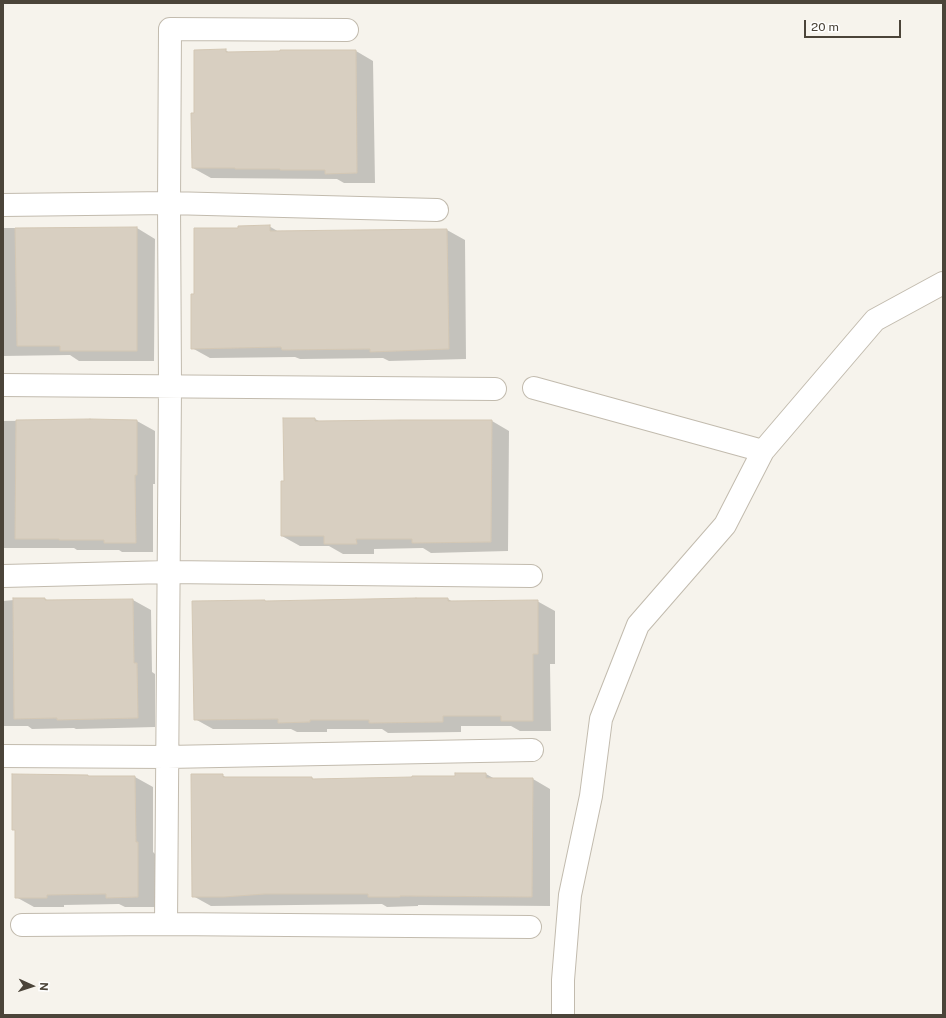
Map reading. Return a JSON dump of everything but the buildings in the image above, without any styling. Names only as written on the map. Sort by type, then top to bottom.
[{"type":"street","points":[[166,924],[170,387],[170,29],[347,30]]},
{"type":"street","points":[[3,205],[169,203],[437,210]]},
{"type":"street","points":[[563,1015],[563,980],[570,895],[591,796],[601,719],[638,626],[725,524],[763,451],[875,320],[943,282]]},
{"type":"street","points":[[3,385],[495,389]]},
{"type":"street","points":[[534,388],[763,451]]},
{"type":"street","points":[[3,576],[168,572],[531,576]]},
{"type":"street","points":[[3,756],[168,757],[532,750]]},
{"type":"street","points":[[22,925],[166,924],[530,927]]}]
